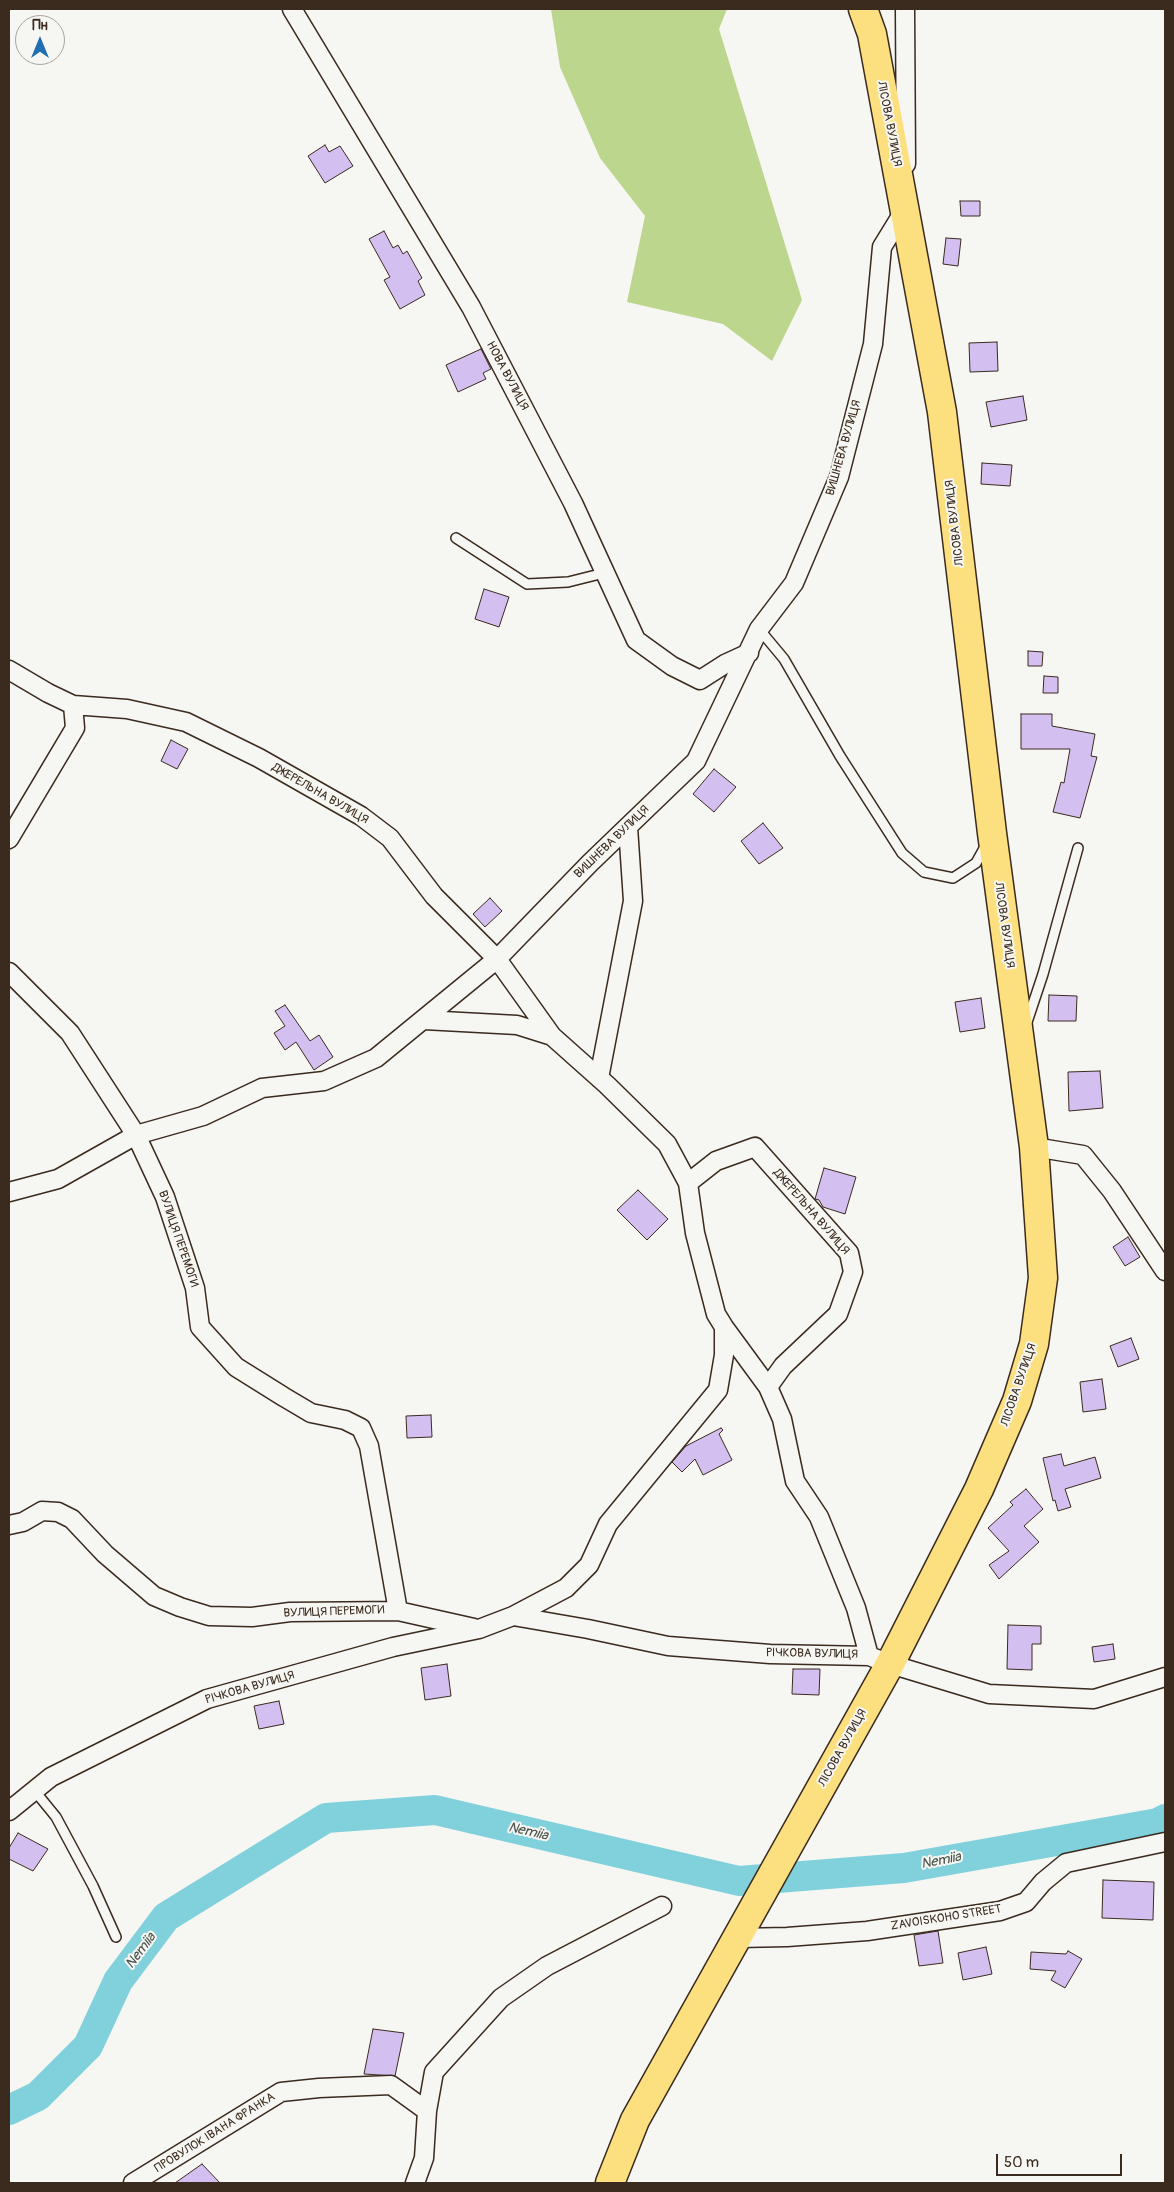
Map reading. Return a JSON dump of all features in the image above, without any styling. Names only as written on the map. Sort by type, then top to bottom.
[{"type":"highway","name":"ЛІСОВА ВУЛИЦЯ","points":[[610,2183],[635,2120],[814,1799],[879,1660],[978,1490],[1017,1401],[1034,1344],[1043,1278],[1034,1147],[992,833],[942,412],[906,209],[872,34],[863,9]]},
{"type":"street","name":"НОВА ВУЛИЦЯ","points":[[292,9],[471,307],[573,503],[636,640],[672,666],[700,680],[749,653]]},
{"type":"street","points":[[905,9],[906,209]]},
{"type":"street","name":"ВИШНЕВА ВУЛИЦЯ","points":[[9,1192],[58,1179],[136,1135],[203,1116],[262,1088],[324,1082],[376,1058],[497,959],[696,761],[759,630],[794,583],[839,477],[873,344],[882,247],[906,209]]},
{"type":"street","name":"ДЖЕРЕЛЬНА ВУЛИЦЯ","points":[[9,670],[48,694],[73,705],[127,709],[186,722],[259,758],[361,816],[390,838],[434,896],[497,959],[552,1036],[599,1078],[666,1144],[688,1183],[695,1233],[716,1314],[768,1387],[782,1419],[795,1481],[818,1517],[879,1660]]},
{"type":"street","points":[[9,840],[75,728],[73,705]]},
{"type":"street","points":[[599,1078],[633,901],[628,827]]},
{"type":"street","name":"ВУЛИЦЯ ПЕРЕМОГИ","points":[[9,972],[70,1033],[136,1135],[165,1197],[195,1288],[200,1327],[236,1367],[284,1398],[311,1413],[344,1420],[361,1428],[369,1446],[398,1611]]},
{"type":"street","name":"ДЖЕРЕЛЬНА ВУЛИЦЯ","points":[[424,1020],[517,1025],[552,1036]]},
{"type":"street","name":"ДЖЕРЕЛЬНА ВУЛИЦЯ","points":[[688,1183],[716,1161],[754,1147],[849,1253],[853,1272],[838,1314],[783,1366],[768,1387]]},
{"type":"street","points":[[1034,1147],[1083,1155],[1112,1192],[1165,1271]]},
{"type":"street","name":"ДЖЕРЕЛЬНА ВУЛИЦЯ","points":[[608,1524],[718,1390],[724,1355],[724,1327]]},
{"type":"street","name":"ВУЛИЦЯ ПЕРЕМОГИ","points":[[9,1526],[23,1522],[42,1512],[58,1512],[72,1518],[105,1554],[154,1596],[180,1607],[210,1616],[252,1617],[290,1612],[398,1611],[479,1629]]},
{"type":"street","name":"РІЧКОВА ВУЛИЦЯ","points":[[9,1811],[50,1777],[207,1699],[393,1647],[479,1629],[513,1616],[566,1588],[589,1565],[608,1524]]},
{"type":"street","name":"РІЧКОВА ВУЛИЦЯ","points":[[513,1616],[588,1628],[668,1646],[879,1660],[989,1694],[1094,1698],[1165,1677]]},
{"type":"street","name":"ZAVOISKOHO STREET","points":[[738,1938],[787,1938],[867,1931],[1000,1911],[1026,1902],[1044,1882],[1066,1863],[1165,1842]]},
{"type":"street","points":[[415,2183],[424,2158],[426,2111],[434,2072],[501,1998],[547,1966],[662,1906]]},
{"type":"street","name":"ПРОВУЛОК ІВАНА ФРАНКА","points":[[133,2183],[281,2092],[390,2085],[426,2111]]},
{"type":"lane","points":[[456,538],[527,584],[568,582],[604,573]]},
{"type":"lane","points":[[759,630],[784,658],[840,756],[902,853],[924,872],[953,878],[976,862],[992,833]]},
{"type":"lane","points":[[1020,1042],[1043,974],[1078,848]]},
{"type":"lane","points":[[34,1790],[56,1817],[93,1886],[116,1937]]},
{"type":"green space","points":[[551,9],[727,9],[719,29],[802,300],[772,361],[723,324],[627,302],[645,216],[600,158],[560,67]]},
{"type":"building","points":[[325,145],[329,152],[340,146],[353,166],[325,183],[308,156]]},
{"type":"building","points":[[960,201],[980,201],[980,216],[961,216]]},
{"type":"building","points":[[384,231],[393,248],[398,245],[403,254],[407,251],[422,278],[418,281],[425,295],[400,309],[384,280],[390,277],[369,239]]},
{"type":"building","points":[[946,238],[961,239],[958,266],[943,264]]},
{"type":"building","points":[[997,342],[998,371],[970,372],[969,343]]},
{"type":"building","points":[[481,349],[491,369],[483,373],[486,379],[458,392],[446,365]]},
{"type":"building","points":[[1023,396],[1027,420],[991,427],[986,402]]},
{"type":"building","points":[[982,463],[1012,465],[1010,486],[981,484]]},
{"type":"building","points":[[484,589],[509,597],[499,627],[475,619]]},
{"type":"building","points":[[1028,651],[1043,652],[1042,666],[1028,666]]},
{"type":"building","points":[[1044,676],[1058,677],[1058,693],[1043,693]]},
{"type":"building","points":[[1021,714],[1052,714],[1052,726],[1095,734],[1091,756],[1097,757],[1080,818],[1053,812],[1061,782],[1064,783],[1070,749],[1021,749]]},
{"type":"building","points":[[171,740],[188,749],[177,769],[161,761]]},
{"type":"building","points":[[714,769],[736,787],[714,812],[693,794]]},
{"type":"building","points":[[763,823],[783,848],[759,864],[741,841]]},
{"type":"building","points":[[490,898],[502,911],[485,927],[473,914]]},
{"type":"building","points":[[1049,995],[1077,996],[1076,1021],[1048,1021]]},
{"type":"building","points":[[981,998],[985,1028],[960,1032],[955,1002]]},
{"type":"building","points":[[285,1005],[310,1041],[319,1035],[333,1057],[314,1070],[296,1042],[285,1050],[274,1033],[285,1026],[275,1011]]},
{"type":"building","points":[[1100,1071],[1103,1108],[1069,1111],[1068,1072]]},
{"type":"building","points":[[824,1168],[856,1177],[845,1214],[823,1207],[819,1200],[815,1199]]},
{"type":"building","points":[[638,1190],[668,1219],[647,1240],[617,1210]]},
{"type":"building","points":[[1128,1237],[1140,1257],[1125,1266],[1113,1247]]},
{"type":"building","points":[[1131,1338],[1139,1359],[1118,1367],[1110,1346]]},
{"type":"building","points":[[1102,1379],[1106,1409],[1083,1412],[1080,1382]]},
{"type":"building","points":[[431,1415],[432,1437],[407,1438],[406,1416]]},
{"type":"building","points":[[721,1428],[723,1430],[719,1434],[732,1460],[703,1475],[695,1459],[682,1472],[672,1462],[686,1446]]},
{"type":"building","points":[[1061,1454],[1064,1466],[1095,1457],[1101,1478],[1065,1489],[1071,1507],[1058,1511],[1055,1500],[1053,1501],[1043,1458]]},
{"type":"building","points":[[1026,1489],[1043,1509],[1024,1526],[1039,1542],[999,1579],[989,1565],[1009,1551],[988,1528],[1013,1505],[1010,1502]]},
{"type":"building","points":[[1008,1625],[1041,1626],[1041,1644],[1032,1644],[1032,1670],[1007,1669]]},
{"type":"building","points":[[1113,1644],[1115,1659],[1094,1662],[1092,1647]]},
{"type":"building","points":[[447,1664],[451,1696],[425,1700],[421,1668]]},
{"type":"building","points":[[793,1669],[820,1669],[819,1695],[792,1694]]},
{"type":"building","points":[[279,1701],[284,1724],[259,1729],[254,1706]]},
{"type":"building","points":[[18,1833],[48,1849],[33,1871],[9,1859],[9,1848]]},
{"type":"building","points":[[1103,1880],[1154,1882],[1153,1920],[1102,1918]]},
{"type":"building","points":[[938,1931],[943,1963],[919,1966],[914,1935]]},
{"type":"building","points":[[986,1947],[992,1974],[963,1980],[958,1953]]},
{"type":"building","points":[[1068,1951],[1082,1959],[1065,1988],[1051,1980],[1056,1971],[1030,1969],[1031,1952],[1066,1954]]},
{"type":"building","points":[[373,2029],[404,2033],[395,2076],[364,2074]]},
{"type":"building","points":[[202,2164],[220,2183],[175,2183]]},
{"type":"waterway","name":"Nemiia","points":[[9,2110],[38,2096],[88,2046],[118,1981],[166,1917],[326,1818],[435,1810],[739,1881],[904,1868],[1158,1823],[1165,1819]]}]
